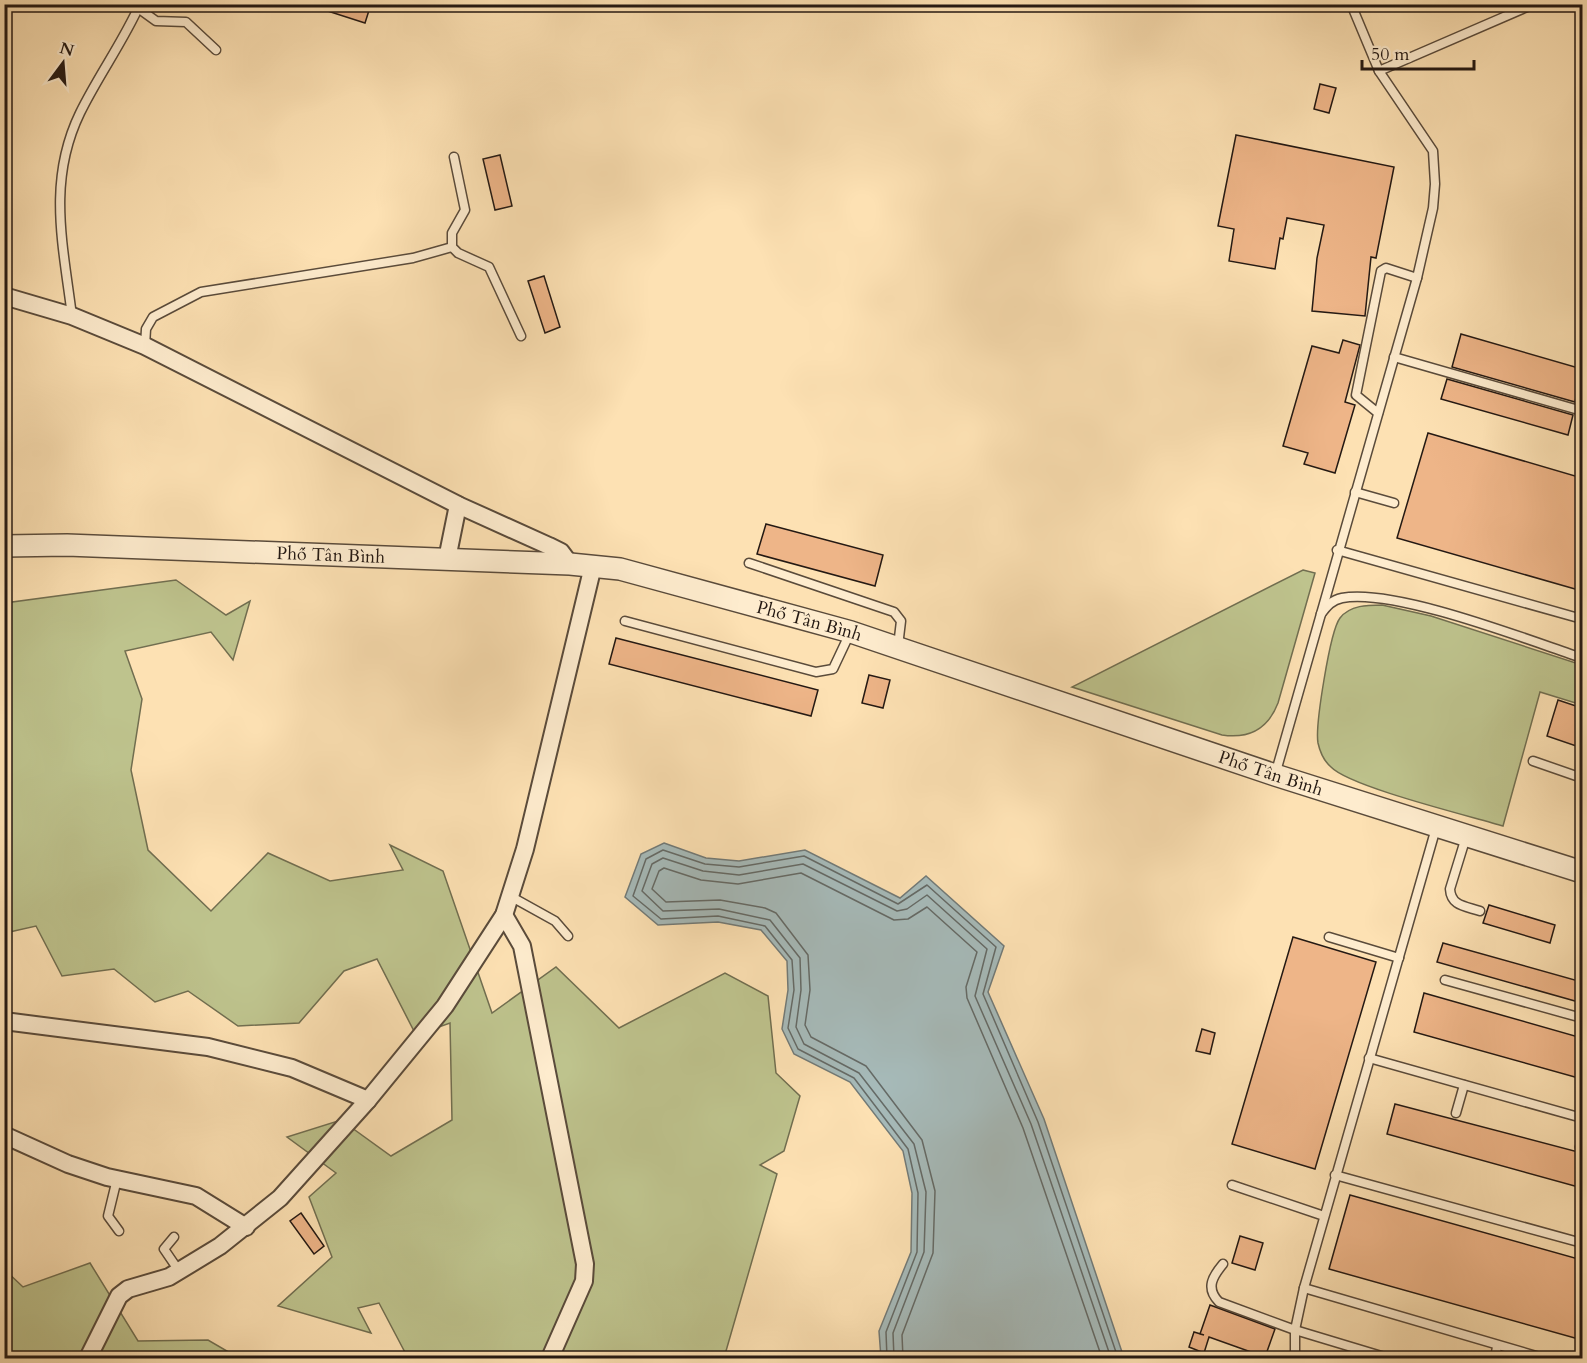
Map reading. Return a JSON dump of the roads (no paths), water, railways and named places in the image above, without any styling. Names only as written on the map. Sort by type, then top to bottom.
[{"type":"street","points":[[4,296],[72,316],[145,346],[458,505],[561,552],[570,564]]},
{"type":"street","points":[[447,559],[458,505]]},
{"type":"street","name":"Phố Tân Bình","points":[[4,546],[79,546],[447,559],[570,564],[620,569],[850,632],[1275,775],[1582,872]]},
{"type":"street","points":[[88,1359],[119,1296],[128,1289],[168,1277],[179,1271],[246,1227],[280,1198],[368,1100],[445,1006],[504,915],[525,849],[593,566]]},
{"type":"street","points":[[504,915],[522,946],[585,1264],[585,1281],[550,1359]]},
{"type":"street","points":[[4,1021],[208,1047],[292,1068],[368,1100]]},
{"type":"street","points":[[4,1135],[68,1164],[117,1179],[196,1196],[246,1227]]},
{"type":"lane","points":[[1275,775],[1337,550],[1417,278],[1433,208],[1435,184],[1433,151],[1379,71],[1351,4]]},
{"type":"lane","points":[[1379,71],[1534,4]]},
{"type":"lane","points":[[72,316],[58,209],[62,162],[80,114],[139,6],[156,21],[186,22],[216,50]]},
{"type":"lane","points":[[454,157],[465,210],[452,233],[452,247],[458,254],[492,270],[521,336]]},
{"type":"lane","points":[[145,346],[146,329],[153,317],[201,292],[413,258],[452,247]]},
{"type":"lane","points":[[1378,413],[1356,395],[1381,271],[1386,268],[1417,278]]},
{"type":"lane","points":[[1394,357],[1582,411]]},
{"type":"lane","points":[[1355,492],[1394,503]]},
{"type":"lane","points":[[1337,550],[1582,619]]},
{"type":"lane","points":[[749,563],[894,612],[901,621],[898,648]]},
{"type":"lane","points":[[1317,620],[1329,605],[1337,600],[1378,598],[1457,618],[1582,658]]},
{"type":"lane","points":[[625,621],[816,672],[832,669],[850,632]]},
{"type":"lane","points":[[1533,761],[1582,778]]},
{"type":"lane","points":[[1295,1359],[1295,1330],[1304,1288],[1437,825]]},
{"type":"lane","points":[[1467,834],[1450,889],[1451,898],[1455,903],[1480,911]]},
{"type":"lane","points":[[510,896],[555,921],[568,936]]},
{"type":"lane","points":[[1329,938],[1399,958]]},
{"type":"lane","points":[[1445,980],[1582,1018]]},
{"type":"lane","points":[[1369,1058],[1582,1118]]},
{"type":"lane","points":[[1456,1113],[1464,1085]]},
{"type":"lane","points":[[1335,1175],[1582,1243]]},
{"type":"lane","points":[[117,1179],[108,1216],[119,1231]]},
{"type":"lane","points":[[1232,1185],[1324,1216]]},
{"type":"lane","points":[[174,1237],[164,1250],[179,1271]]},
{"type":"lane","points":[[1223,1263],[1211,1286],[1212,1294],[1219,1302],[1295,1330],[1388,1359]]},
{"type":"lane","points":[[1304,1288],[1543,1359]]},
{"type":"lane","points":[[1495,1359],[1497,1347]]},
{"type":"water","points":[[664,843],[706,858],[739,861],[805,850],[900,898],[926,876],[1004,946],[988,992],[1044,1119],[1124,1358],[881,1358],[879,1331],[911,1252],[912,1193],[903,1151],[850,1082],[794,1054],[782,1029],[788,990],[787,961],[761,930],[718,922],[658,925],[625,897],[641,854]]}]
